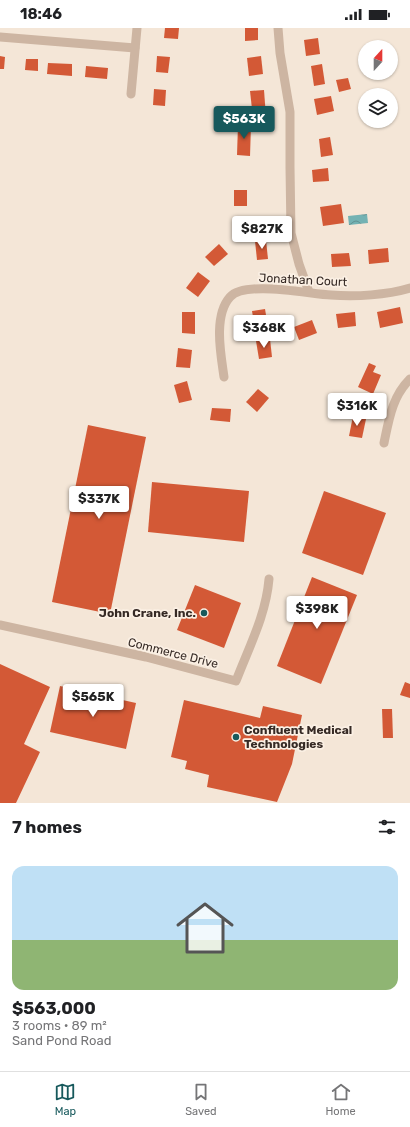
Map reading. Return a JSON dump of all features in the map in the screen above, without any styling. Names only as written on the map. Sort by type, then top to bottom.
[{"type":"street","points":[[131,94],[137,28]]},
{"type":"street","points":[[278,28],[280,53],[290,112],[291,233],[299,264],[309,292]]},
{"type":"street","points":[[0,37],[135,48]]},
{"type":"street","name":"Jonathan Court","points":[[224,377],[219,330],[220,318],[224,306],[230,297],[241,291],[258,289],[332,295],[398,292],[410,288]]},
{"type":"street","points":[[384,443],[389,419],[398,392],[410,379]]},
{"type":"street","name":"Commerce Drive","points":[[0,625],[146,657],[236,681],[253,641],[265,607],[269,579]]},
{"type":"water","points":[[367,214],[368,223],[349,225],[348,216]]},
{"type":"building","points":[[165,28],[179,28],[178,39],[164,38]]},
{"type":"building","points":[[245,28],[258,28],[258,40],[245,41]]},
{"type":"building","points":[[318,38],[320,54],[306,56],[304,40]]},
{"type":"building","points":[[0,56],[5,57],[4,69],[0,69]]},
{"type":"building","points":[[157,56],[170,57],[168,73],[156,72]]},
{"type":"building","points":[[261,56],[263,74],[249,76],[247,58]]},
{"type":"building","points":[[26,59],[38,59],[38,71],[25,70]]},
{"type":"building","points":[[48,63],[72,64],[72,76],[47,74]]},
{"type":"building","points":[[322,64],[325,84],[314,86],[311,66]]},
{"type":"building","points":[[86,66],[108,68],[107,79],[85,77]]},
{"type":"building","points":[[348,78],[351,89],[339,92],[336,80]]},
{"type":"building","points":[[154,89],[166,90],[165,106],[153,105]]},
{"type":"building","points":[[264,90],[266,117],[253,118],[250,91]]},
{"type":"building","points":[[331,96],[334,111],[317,115],[314,99]]},
{"type":"building","points":[[238,125],[251,125],[250,156],[237,155]]},
{"type":"building","points":[[330,137],[333,155],[321,157],[319,139]]},
{"type":"building","points":[[328,168],[329,181],[313,182],[312,170]]},
{"type":"building","points":[[234,190],[247,190],[247,206],[234,206]]},
{"type":"building","points":[[341,204],[344,223],[323,226],[320,207]]},
{"type":"building","points":[[266,240],[268,259],[257,260],[255,241]]},
{"type":"building","points":[[219,244],[228,254],[214,266],[205,257]]},
{"type":"building","points":[[388,248],[389,262],[369,264],[368,250]]},
{"type":"building","points":[[349,253],[351,266],[332,267],[331,254]]},
{"type":"building","points":[[198,272],[210,281],[198,297],[186,288]]},
{"type":"building","points":[[400,307],[403,323],[380,328],[377,312]]},
{"type":"building","points":[[265,309],[268,327],[255,329],[252,311]]},
{"type":"building","points":[[182,312],[195,312],[195,334],[182,333]]},
{"type":"building","points":[[355,312],[356,326],[338,328],[336,314]]},
{"type":"building","points":[[312,320],[317,333],[299,340],[294,327]]},
{"type":"building","points":[[270,339],[272,357],[259,359],[256,341]]},
{"type":"building","points":[[178,348],[192,350],[190,368],[176,367]]},
{"type":"building","points":[[369,363],[376,366],[373,372],[381,375],[373,394],[358,387]]},
{"type":"building","points":[[187,381],[192,400],[179,403],[174,385]]},
{"type":"building","points":[[258,389],[269,398],[257,412],[246,402]]},
{"type":"building","points":[[212,408],[231,409],[230,422],[210,420]]},
{"type":"building","points":[[353,416],[366,419],[362,438],[349,436]]},
{"type":"building","points":[[88,425],[146,437],[110,614],[52,602]]},
{"type":"building","points":[[152,482],[249,491],[244,542],[148,532]]},
{"type":"building","points":[[324,491],[386,513],[363,575],[302,553]]},
{"type":"building","points":[[312,577],[357,595],[321,684],[277,666]]},
{"type":"building","points":[[195,585],[241,603],[224,648],[177,630]]},
{"type":"building","points":[[0,664],[50,687],[24,744],[40,752],[16,803],[0,803]]},
{"type":"building","points":[[405,682],[410,684],[410,698],[400,695]]},
{"type":"building","points":[[60,686],[136,703],[126,749],[50,732]]},
{"type":"building","name":"Confluent Medical Technologies","points":[[184,700],[260,718],[263,706],[302,715],[292,764],[277,802],[207,787],[209,775],[185,769],[187,761],[171,757]]},
{"type":"building","points":[[382,709],[392,709],[393,738],[383,738]]},
{"type":"place","name":"John Crane, Inc.","points":[[204,613]]},
{"type":"place","name":"Confluent Medical Technologies","points":[[236,737]]}]
